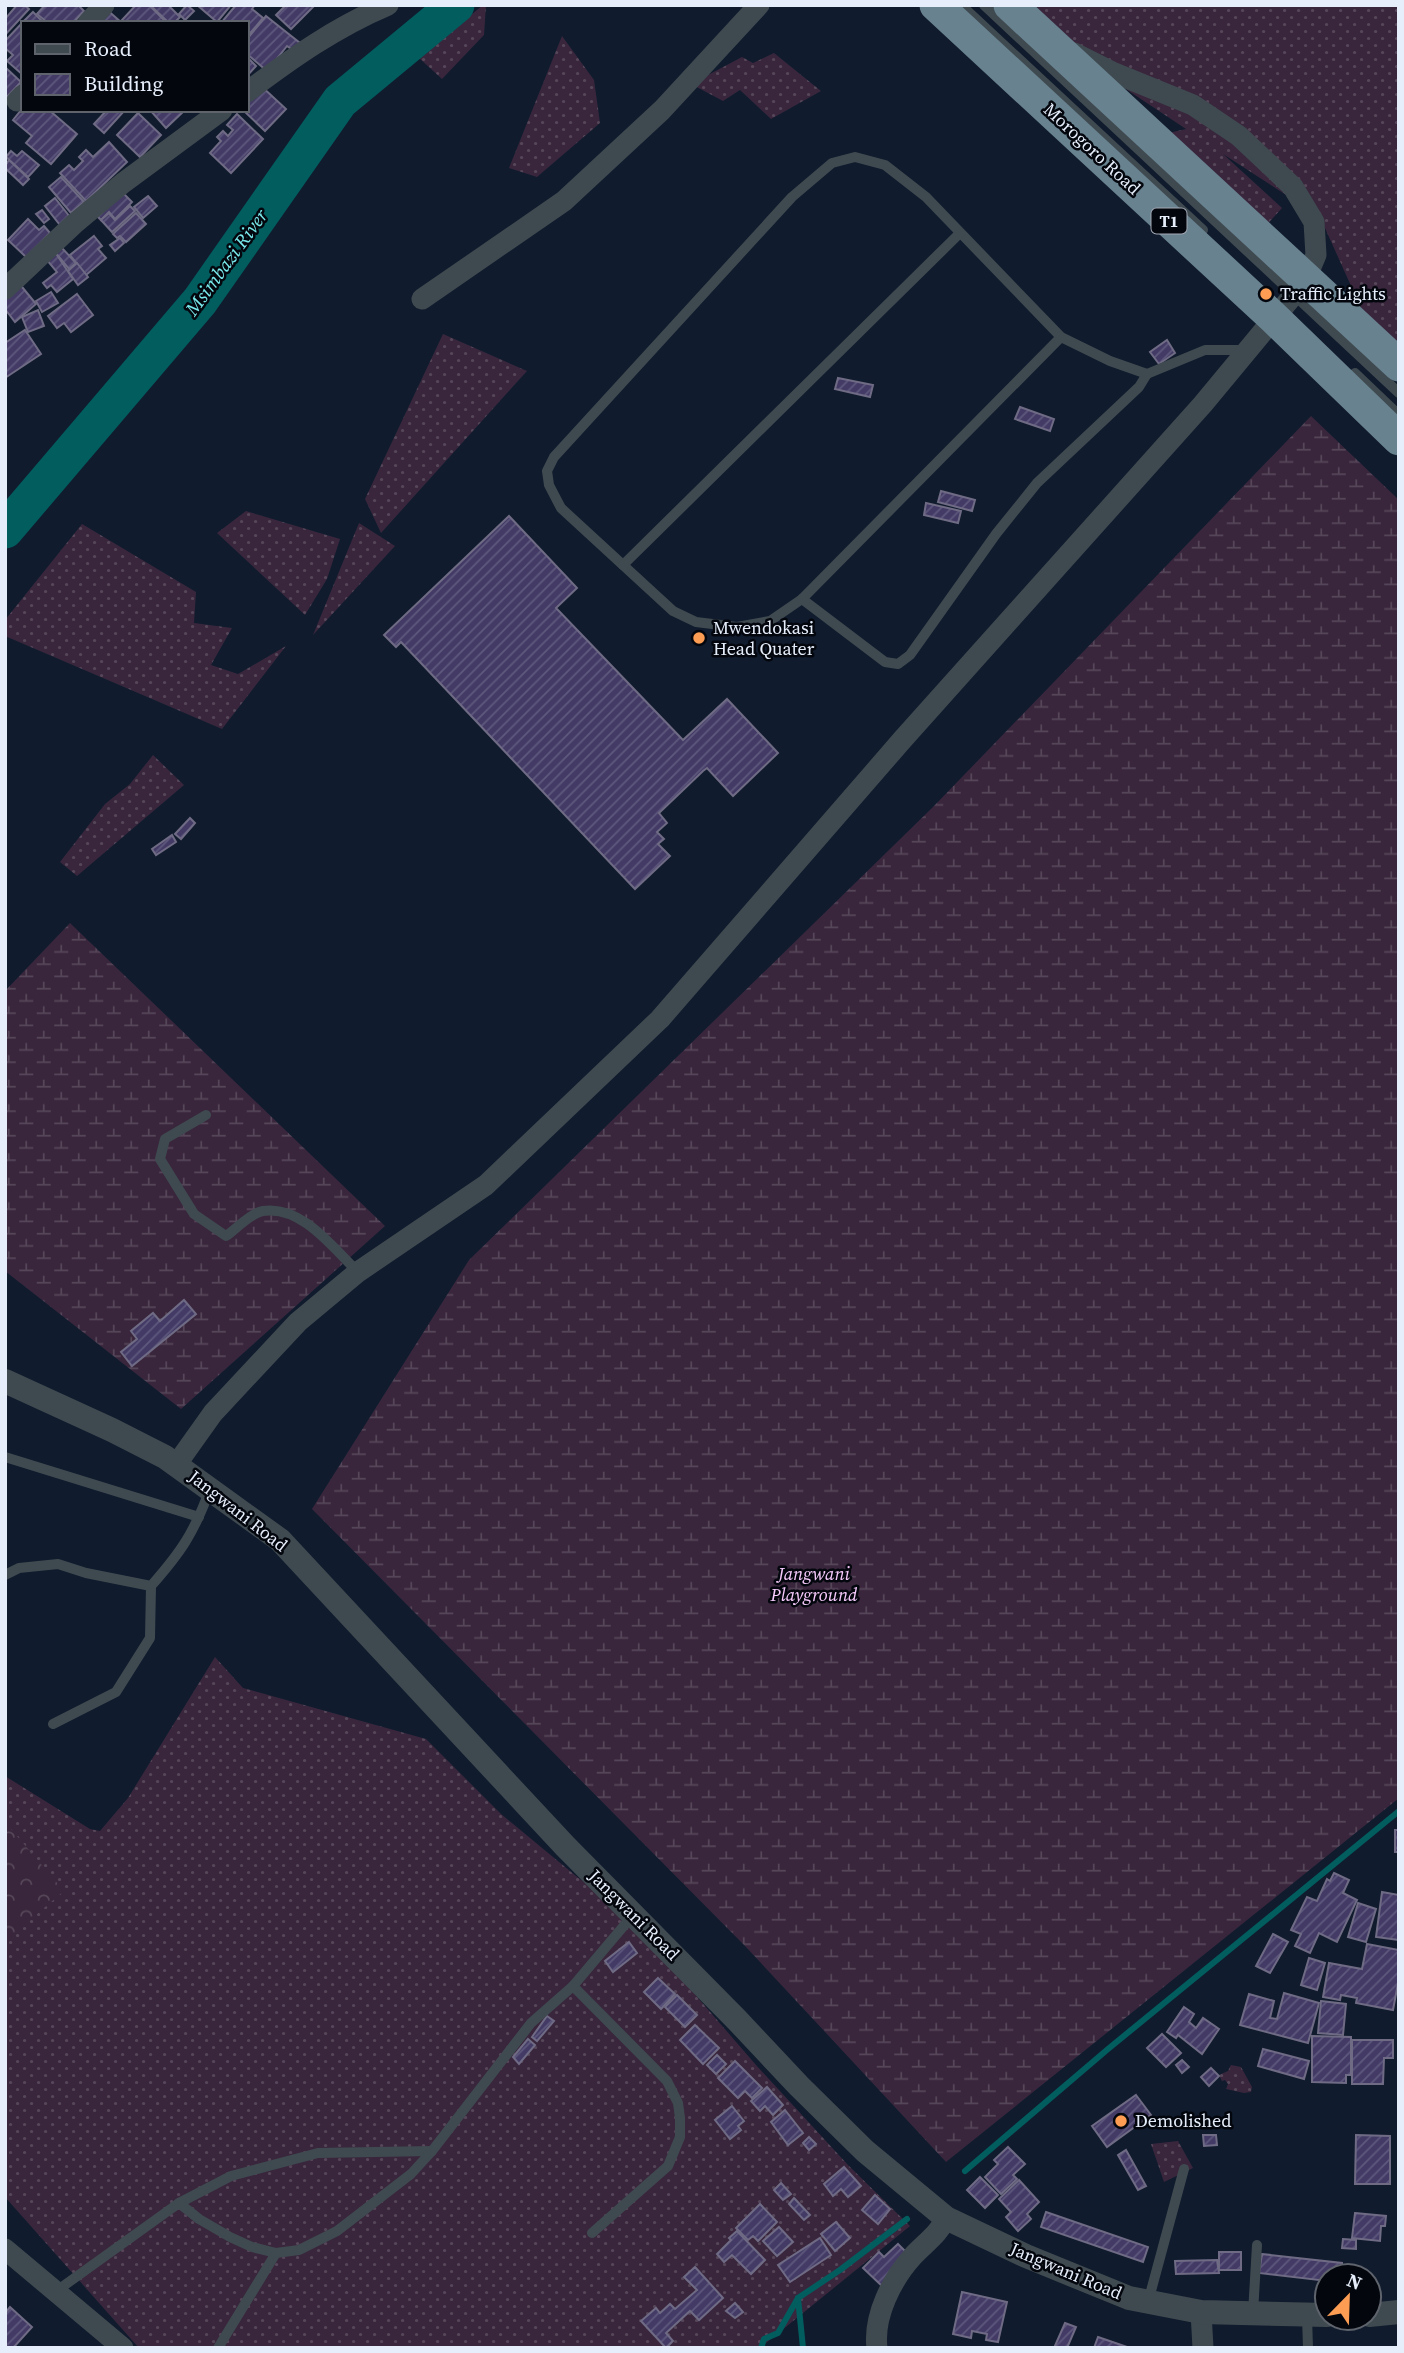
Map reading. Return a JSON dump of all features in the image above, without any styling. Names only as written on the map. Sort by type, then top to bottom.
[{"type":"highway","name":"Morogoro Road","points":[[936,5],[1287,301],[1399,365]]},
{"type":"highway","name":"Morogoro Road","points":[[1010,5],[1046,40],[1287,301],[1399,439]]},
{"type":"street","points":[[90,21],[104,5]]},
{"type":"street","points":[[248,91],[304,49],[358,18],[388,5]]},
{"type":"street","points":[[422,299],[564,201],[662,110],[759,5]]},
{"type":"street","points":[[176,1465],[213,1413],[298,1322],[358,1272],[486,1185],[660,1019],[903,738],[1203,404],[1287,301],[1316,255],[1314,222],[1293,187],[1239,136],[1193,104],[1112,72],[1046,40]]},
{"type":"street","points":[[5,289],[74,223],[219,112]]},
{"type":"street","name":"Jangwani Road","points":[[5,1381],[112,1430],[176,1465],[280,1540],[565,1846],[865,2151],[946,2218],[1038,2261],[1129,2298],[1201,2312],[1313,2314]]},
{"type":"street","points":[[877,2348],[883,2307],[892,2286],[913,2256],[942,2228],[946,2218]]},
{"type":"street","points":[[5,2249],[122,2348]]},
{"type":"street","points":[[1201,2312],[1203,2348]]},
{"type":"lane","name":"Morogoro Road","points":[[961,5],[1207,234]]},
{"type":"lane","name":"Morogoro Road","points":[[984,5],[1287,301],[1399,393]]},
{"type":"lane","points":[[1061,337],[802,599],[770,621],[737,627],[720,626],[696,622],[673,611],[561,509],[549,485],[547,471],[554,457],[793,197],[832,163],[855,157],[885,165],[926,197],[1061,337],[1110,361],[1147,374]]},
{"type":"lane","points":[[623,565],[960,233]]},
{"type":"lane","points":[[802,599],[885,662],[898,664],[910,655],[996,534],[1037,484],[1139,387],[1147,374],[1205,350],[1247,349]]},
{"type":"lane","points":[[1341,361],[1399,415]]},
{"type":"lane","points":[[206,1115],[165,1139],[160,1159],[194,1214],[226,1236],[260,1211],[278,1212],[305,1221],[358,1272]]},
{"type":"lane","points":[[5,1457],[200,1517]]},
{"type":"lane","points":[[53,1724],[116,1692],[150,1637],[151,1586],[182,1550],[200,1517],[210,1489]]},
{"type":"lane","points":[[5,1575],[19,1568],[58,1564],[86,1573],[151,1586]]},
{"type":"lane","points":[[179,2203],[199,2219],[230,2237],[252,2247],[276,2253],[299,2250],[337,2231],[411,2174],[432,2151],[531,2023],[573,1986],[634,1915]]},
{"type":"lane","points":[[573,1986],[667,2081],[673,2091],[680,2119],[680,2137],[668,2166],[592,2233]]},
{"type":"lane","points":[[55,2292],[179,2203],[231,2176],[318,2153],[432,2151]]},
{"type":"lane","points":[[1148,2302],[1184,2169]]},
{"type":"lane","points":[[1253,2313],[1256,2245]]},
{"type":"lane","points":[[218,2348],[276,2253]]},
{"type":"lane","points":[[1308,2348],[1313,2329]]},
{"type":"green space","points":[[486,5],[484,35],[442,79],[419,58]]},
{"type":"green space","points":[[1013,5],[1399,5],[1399,362],[1379,348],[1320,217],[1223,154],[1282,208],[1262,230],[1164,134],[1186,129],[1034,28]]},
{"type":"green space","points":[[562,36],[594,80],[600,123],[537,177],[509,168]]},
{"type":"green space","points":[[774,53],[821,91],[771,119],[740,90],[723,101],[691,84],[742,57],[753,63]]},
{"type":"green space","points":[[443,334],[527,371],[381,533],[365,499]]},
{"type":"green space","name":"Jangwani Playground","points":[[1311,416],[1399,500],[1399,1798],[946,2162],[746,1947],[312,1509],[469,1260],[934,806]]},
{"type":"green space","points":[[246,511],[340,539],[327,579],[305,615],[217,533]]},
{"type":"green space","points":[[359,523],[395,546],[313,635]]},
{"type":"green space","points":[[82,524],[196,592],[194,623],[232,628],[211,665],[238,674],[286,646],[222,729],[5,636],[5,620]]},
{"type":"green space","points":[[153,755],[184,785],[77,876],[60,862],[105,804],[130,784]]},
{"type":"green space","points":[[70,923],[385,1226],[181,1409],[5,1271],[5,991]]},
{"type":"green space","points":[[215,1657],[243,1688],[426,1739],[501,1814],[622,1910],[756,2065],[848,2165],[910,2226],[760,2348],[139,2348],[5,2197],[5,1776],[90,1829],[100,1831],[128,1798]]},
{"type":"green space","points":[[5,1822],[64,1891],[5,1941]]},
{"type":"green space","points":[[1231,2065],[1241,2067],[1252,2087],[1251,2092],[1226,2089],[1228,2084],[1225,2080],[1222,2081],[1219,2075],[1228,2071]]},
{"type":"green space","points":[[1178,2141],[1193,2168],[1164,2182],[1151,2144]]},
{"type":"building","points":[[17,5],[24,5],[29,9],[5,35],[5,19]]},
{"type":"building","points":[[45,5],[78,5],[84,11],[75,21],[46,21],[37,14]]},
{"type":"building","points":[[136,5],[149,5],[165,21],[123,21]]},
{"type":"building","points":[[150,5],[168,5],[180,17],[176,21],[167,21]]},
{"type":"building","points":[[187,5],[194,11],[185,20],[179,14]]},
{"type":"building","points":[[197,5],[231,5],[216,21]]},
{"type":"building","points":[[236,5],[255,5],[252,9],[263,18],[248,36],[248,21],[223,21]]},
{"type":"building","points":[[286,5],[313,7],[291,29],[276,15]]},
{"type":"building","points":[[105,8],[120,21],[93,21]]},
{"type":"building","points":[[33,12],[42,21],[26,21]]},
{"type":"building","points":[[266,16],[300,43],[294,51],[287,46],[267,71],[248,55],[248,38]]},
{"type":"building","points":[[21,24],[21,73],[7,61],[13,55],[5,48],[5,41]]},
{"type":"building","points":[[248,58],[256,66],[248,75]]},
{"type":"building","points":[[5,67],[21,82],[5,99]]},
{"type":"building","points":[[260,85],[286,109],[265,131],[245,112],[248,112],[248,98]]},
{"type":"building","points":[[21,110],[51,112],[77,134],[51,164],[26,143],[32,136],[13,120]]},
{"type":"building","points":[[105,112],[123,112],[104,133],[94,124]]},
{"type":"building","points":[[152,112],[183,112],[166,128]]},
{"type":"building","points":[[138,113],[161,135],[140,157],[117,135]]},
{"type":"building","points":[[237,114],[263,139],[231,173],[210,153],[221,141],[217,137],[223,131],[228,136],[233,130],[227,125]]},
{"type":"building","points":[[109,142],[127,162],[86,201],[60,173],[69,165],[74,170],[83,161],[79,157],[86,150],[93,157]]},
{"type":"building","points":[[11,151],[17,156],[22,151],[39,165],[28,177],[6,157]]},
{"type":"building","points":[[5,160],[7,163],[9,160],[29,179],[23,185],[5,168]]},
{"type":"building","points":[[61,177],[84,202],[71,213],[49,187]]},
{"type":"building","points":[[119,189],[132,202],[115,219],[109,212],[101,220],[94,213]]},
{"type":"building","points":[[148,196],[157,206],[143,218],[134,207]]},
{"type":"building","points":[[55,198],[70,217],[60,225],[45,206]]},
{"type":"building","points":[[130,206],[135,211],[112,232],[101,220],[109,213],[115,220]]},
{"type":"building","points":[[42,210],[49,219],[44,223],[36,214]]},
{"type":"building","points":[[136,213],[146,224],[126,242],[120,236],[117,238],[113,234]]},
{"type":"building","points":[[28,219],[39,230],[44,226],[50,233],[26,257],[8,240]]},
{"type":"building","points":[[94,236],[102,246],[98,249],[106,258],[86,275],[70,255]]},
{"type":"building","points":[[120,238],[124,243],[115,251],[110,245]]},
{"type":"building","points":[[61,247],[76,263],[69,269],[55,252]]},
{"type":"building","points":[[55,252],[73,279],[57,292],[51,285],[47,288],[43,283],[57,272],[46,259]]},
{"type":"building","points":[[77,263],[88,277],[78,285],[68,271]]},
{"type":"building","points":[[18,282],[36,304],[15,322],[5,309],[5,293]]},
{"type":"building","points":[[51,292],[58,303],[42,312],[36,301]]},
{"type":"building","points":[[77,294],[93,315],[71,332],[64,323],[57,328],[48,316]]},
{"type":"building","points":[[38,310],[44,326],[28,332],[22,317]]},
{"type":"building","points":[[25,330],[41,354],[5,378],[5,343]]},
{"type":"building","points":[[1167,340],[1175,353],[1159,364],[1150,352]]},
{"type":"building","points":[[838,378],[873,385],[870,397],[835,389]]},
{"type":"building","points":[[1020,407],[1054,419],[1050,431],[1015,419]]},
{"type":"building","points":[[941,491],[975,500],[972,511],[938,502]]},
{"type":"building","points":[[926,503],[961,511],[958,523],[924,515]]},
{"type":"building","points":[[509,516],[577,588],[556,608],[683,740],[727,699],[778,753],[733,796],[707,768],[703,771],[659,813],[667,823],[657,832],[664,839],[658,844],[670,856],[635,889],[401,642],[396,647],[384,635]]},
{"type":"building","points":[[190,818],[195,823],[181,839],[175,834]]},
{"type":"building","points":[[172,835],[176,842],[156,855],[152,849]]},
{"type":"building","points":[[184,1300],[196,1314],[132,1366],[121,1352],[137,1339],[131,1331],[153,1313],[160,1321]]},
{"type":"building","points":[[1395,1830],[1399,1830],[1399,1852],[1395,1852]]},
{"type":"building","points":[[1334,1873],[1349,1880],[1343,1893],[1357,1900],[1337,1942],[1319,1933],[1310,1953],[1295,1946],[1301,1934],[1291,1930],[1307,1897],[1317,1901],[1327,1879],[1330,1881]]},
{"type":"building","points":[[1382,1892],[1399,1895],[1399,1940],[1376,1937]]},
{"type":"building","points":[[1358,1903],[1376,1909],[1366,1942],[1348,1937]]},
{"type":"building","points":[[1273,1934],[1288,1942],[1270,1973],[1256,1966]]},
{"type":"building","points":[[629,1942],[637,1953],[613,1972],[605,1961]]},
{"type":"building","points":[[1367,1944],[1399,1950],[1399,1978],[1393,2010],[1356,2003],[1357,1998],[1341,1995],[1340,2000],[1323,1997],[1329,1963],[1362,1969]]},
{"type":"building","points":[[1309,1958],[1325,1963],[1317,1990],[1301,1985]]},
{"type":"building","points":[[658,1978],[675,1994],[661,2009],[644,1992]]},
{"type":"building","points":[[1284,1993],[1319,2003],[1308,2043],[1240,2025],[1249,1994],[1274,2001],[1270,2018],[1277,2019]]},
{"type":"building","points":[[677,1995],[697,2015],[685,2027],[665,2007]]},
{"type":"building","points":[[1321,2001],[1346,2004],[1343,2035],[1318,2033]]},
{"type":"building","points":[[1184,2007],[1194,2014],[1189,2022],[1196,2028],[1203,2018],[1219,2029],[1202,2054],[1178,2035],[1176,2038],[1167,2032]]},
{"type":"building","points":[[547,2016],[554,2021],[537,2041],[532,2037]]},
{"type":"building","points":[[695,2025],[719,2048],[703,2064],[680,2040]]},
{"type":"building","points":[[1162,2034],[1181,2053],[1166,2067],[1147,2048]]},
{"type":"building","points":[[1312,2036],[1351,2037],[1351,2075],[1346,2075],[1346,2083],[1312,2082]]},
{"type":"building","points":[[528,2039],[535,2045],[519,2064],[513,2057]]},
{"type":"building","points":[[1352,2040],[1393,2040],[1393,2058],[1384,2058],[1383,2084],[1352,2084]]},
{"type":"building","points":[[1263,2049],[1309,2061],[1304,2079],[1258,2066]]},
{"type":"building","points":[[717,2055],[726,2064],[716,2074],[707,2065]]},
{"type":"building","points":[[1182,2060],[1189,2067],[1182,2073],[1176,2065]]},
{"type":"building","points":[[735,2061],[762,2088],[752,2098],[745,2091],[738,2098],[718,2078]]},
{"type":"building","points":[[1211,2068],[1219,2076],[1209,2086],[1201,2077]]},
{"type":"building","points":[[767,2087],[783,2105],[773,2115],[765,2106],[760,2111],[751,2101]]},
{"type":"building","name":"Demolished","points":[[1136,2095],[1151,2115],[1107,2147],[1092,2126]]},
{"type":"building","points":[[732,2106],[744,2121],[738,2126],[741,2130],[730,2139],[715,2120]]},
{"type":"building","points":[[785,2110],[803,2133],[788,2145],[771,2122]]},
{"type":"building","points":[[1203,2135],[1216,2135],[1217,2145],[1204,2146]]},
{"type":"building","points":[[1356,2135],[1390,2136],[1390,2184],[1355,2184]]},
{"type":"building","points":[[809,2137],[816,2144],[809,2150],[803,2143]]},
{"type":"building","points":[[1008,2147],[1025,2164],[1013,2175],[1017,2179],[1001,2194],[985,2177],[998,2164],[994,2160]]},
{"type":"building","points":[[1126,2150],[1146,2186],[1138,2190],[1118,2155]]},
{"type":"building","points":[[844,2167],[861,2186],[848,2197],[841,2189],[833,2196],[824,2184]]},
{"type":"building","points":[[980,2177],[998,2195],[985,2208],[967,2190]]},
{"type":"building","points":[[1019,2180],[1039,2202],[1027,2214],[1031,2219],[1018,2231],[1006,2217],[1011,2212],[999,2199]]},
{"type":"building","points":[[781,2183],[791,2194],[783,2200],[774,2190]]},
{"type":"building","points":[[875,2195],[890,2209],[878,2224],[862,2210]]},
{"type":"building","points":[[794,2198],[810,2215],[804,2220],[789,2204]]},
{"type":"building","points":[[760,2204],[777,2222],[758,2241],[753,2236],[748,2240],[736,2228]]},
{"type":"building","points":[[1046,2212],[1148,2247],[1143,2262],[1041,2227]]},
{"type":"building","points":[[1355,2213],[1386,2216],[1385,2226],[1381,2226],[1380,2241],[1352,2238]]},
{"type":"building","points":[[836,2222],[850,2238],[835,2251],[821,2234]]},
{"type":"building","points":[[779,2227],[793,2242],[777,2256],[763,2241]]},
{"type":"building","points":[[737,2231],[765,2260],[751,2274],[732,2255],[724,2262],[717,2254]]},
{"type":"building","points":[[820,2238],[831,2255],[790,2282],[778,2265]]},
{"type":"building","points":[[1343,2239],[1356,2240],[1356,2249],[1342,2248]]},
{"type":"building","points":[[898,2244],[909,2255],[882,2286],[863,2268],[879,2252],[884,2257]]},
{"type":"building","points":[[1219,2252],[1241,2252],[1241,2270],[1219,2270]]},
{"type":"building","points":[[1262,2254],[1333,2262],[1313,2262],[1313,2279],[1259,2273]]},
{"type":"building","points":[[1217,2260],[1219,2273],[1176,2274],[1175,2261]]},
{"type":"building","points":[[695,2267],[723,2298],[699,2320],[690,2311],[666,2333],[673,2341],[666,2348],[641,2321],[656,2308],[660,2313],[670,2304],[675,2309],[697,2290],[684,2277]]},
{"type":"building","points":[[962,2292],[1007,2302],[998,2342],[986,2340],[987,2334],[972,2331],[971,2338],[953,2334]]},
{"type":"building","points":[[735,2303],[743,2312],[735,2318],[726,2311]]},
{"type":"building","points":[[10,2307],[32,2327],[13,2348],[5,2348],[5,2313]]},
{"type":"building","points":[[1065,2323],[1076,2327],[1067,2348],[1054,2348]]},
{"type":"building","points":[[1098,2337],[1130,2348],[1094,2348]]},
{"type":"waterway","name":"Msimbazi River","points":[[5,530],[200,301],[340,101],[456,5]]},
{"type":"waterway","points":[[965,2171],[1108,2049],[1399,1811]]},
{"type":"waterway","points":[[761,2348],[764,2339],[778,2333],[798,2298],[907,2219]]},
{"type":"waterway","points":[[798,2298],[803,2348]]},
{"type":"place","name":"Traffic Lights","points":[[1266,294]]},
{"type":"place","name":"Mwendokasi Head Quater","points":[[699,638]]},
{"type":"place","name":"Demolished","points":[[1121,2121]]}]
